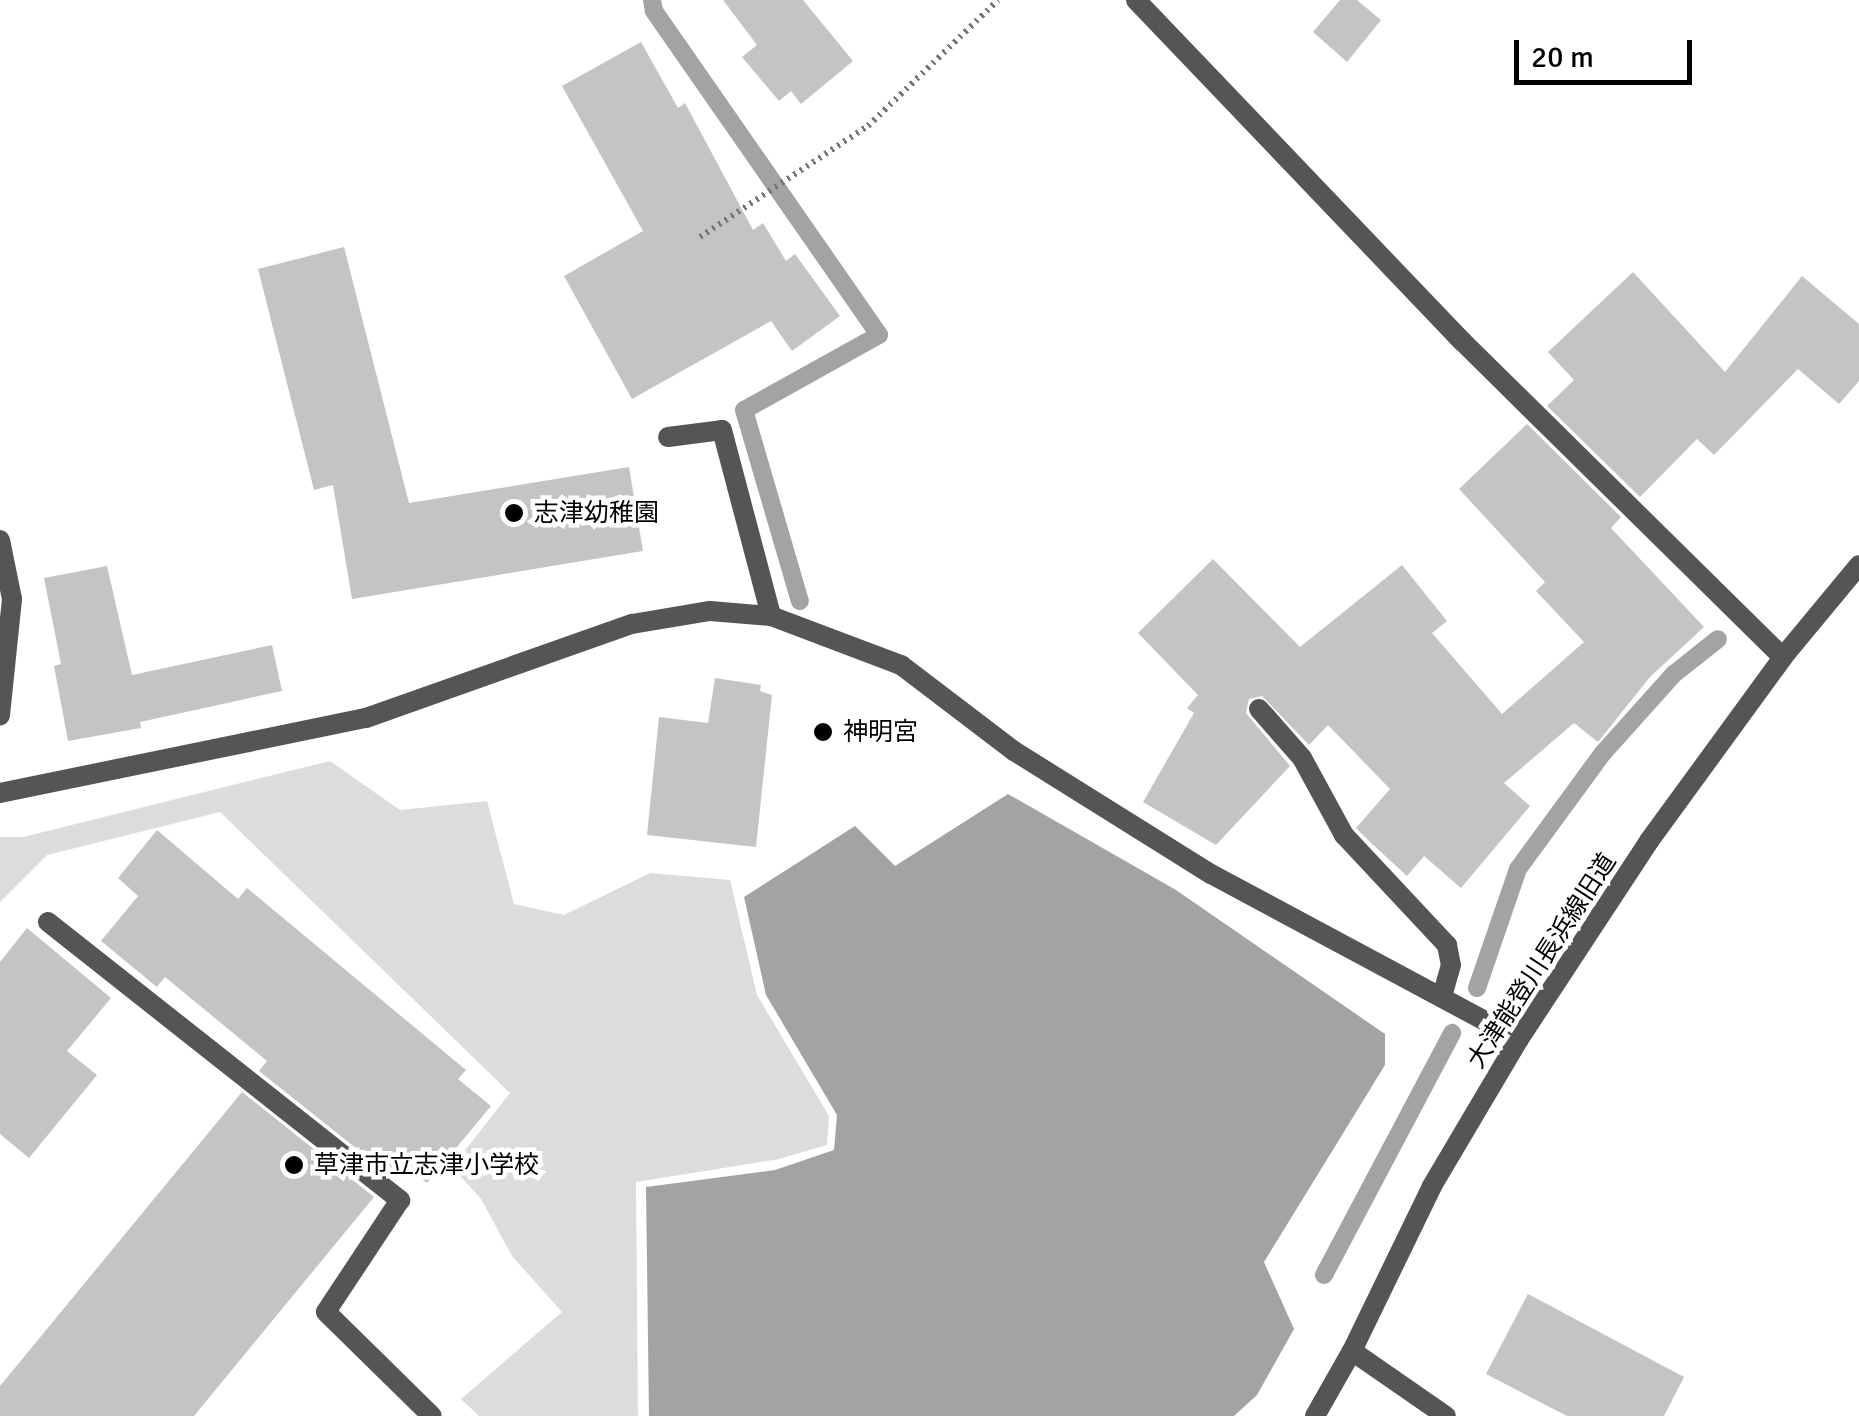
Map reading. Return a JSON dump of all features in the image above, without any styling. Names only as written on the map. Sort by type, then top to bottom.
[{"type":"street","points":[[1136,0],[1462,341],[1783,658]]},
{"type":"street","points":[[668,437],[722,430],[771,616]]},
{"type":"street","points":[[0,540],[12,599],[0,715]]},
{"type":"street","name":"大津能登川長浜線旧道","points":[[1316,1416],[1432,1186],[1519,1039],[1649,841],[1783,658],[1859,565]]},
{"type":"street","points":[[0,794],[366,718],[632,624],[710,612],[771,616],[901,665],[1014,751],[1195,864],[1519,1039]]},
{"type":"street","points":[[1258,709],[1302,758],[1344,834],[1447,945],[1450,965],[1442,997]]},
{"type":"street","points":[[48,922],[400,1200],[326,1312],[432,1416]]},
{"type":"street","points":[[1352,1351],[1446,1416]]},
{"type":"path","points":[[700,237],[868,126],[998,0]]},
{"type":"shaded area","points":[[330,761],[400,810],[487,801],[514,904],[564,915],[650,873],[730,880],[757,995],[829,1116],[827,1145],[779,1159],[636,1182],[638,1416],[479,1416],[461,1399],[562,1312],[512,1256],[481,1199],[452,1167],[510,1093],[220,812],[47,855],[0,902],[0,837],[23,837]]},
{"type":"shaded area","points":[[1008,794],[1176,890],[1385,1034],[1385,1065],[1264,1262],[1294,1329],[1257,1395],[1234,1416],[649,1416],[646,1187],[775,1170],[834,1150],[837,1115],[766,995],[744,897],[855,826],[895,866]]},
{"type":"building","points":[[723,0],[803,0],[853,61],[801,104],[791,91],[779,101],[742,57],[757,45]]},
{"type":"building","points":[[1340,0],[1357,0],[1381,20],[1347,62],[1313,32]]},
{"type":"building","points":[[641,42],[678,108],[685,103],[753,230],[763,223],[786,261],[795,254],[840,316],[792,351],[771,321],[632,399],[564,276],[643,231],[562,86]]},
{"type":"building","points":[[344,247],[409,503],[629,467],[643,551],[352,599],[333,485],[314,490],[258,269]]},
{"type":"building","points":[[1633,272],[1725,372],[1802,276],[1859,324],[1859,381],[1839,404],[1798,369],[1714,455],[1697,439],[1640,497],[1547,406],[1574,380],[1548,352]]},
{"type":"building","points":[[1527,424],[1621,517],[1611,528],[1704,627],[1650,677],[1598,742],[1574,723],[1504,783],[1530,806],[1461,888],[1424,856],[1407,876],[1369,841],[1356,828],[1390,789],[1328,725],[1309,745],[1262,696],[1249,699],[1246,713],[1290,766],[1216,845],[1143,802],[1194,713],[1187,708],[1198,695],[1138,633],[1213,559],[1300,647],[1402,565],[1447,621],[1432,633],[1502,714],[1584,642],[1536,591],[1545,582],[1459,489]]},
{"type":"building","points":[[107,566],[132,675],[272,645],[282,691],[140,722],[141,728],[68,741],[54,666],[61,664],[44,578]]},
{"type":"building","points":[[715,678],[761,685],[760,691],[772,695],[756,847],[647,835],[659,717],[708,723]]},
{"type":"building","points":[[157,830],[238,899],[247,888],[466,1070],[458,1079],[491,1106],[427,1183],[402,1162],[391,1176],[259,1071],[267,1061],[165,977],[157,987],[101,941],[138,896],[118,878]]},
{"type":"building","points":[[27,928],[111,998],[67,1051],[97,1075],[29,1158],[0,1134],[0,962]]},
{"type":"building","points":[[242,1092],[374,1197],[194,1416],[0,1416],[0,1386]]},
{"type":"building","points":[[1528,1294],[1684,1377],[1664,1416],[1567,1416],[1486,1374]]},
{"type":"waterway","points":[[652,0],[654,11],[879,335],[744,410],[800,601]]},
{"type":"waterway","points":[[1477,988],[1518,869],[1603,753],[1674,674],[1718,639]]},
{"type":"waterway","points":[[1324,1275],[1452,1033]]},
{"type":"place","name":"志津幼稚園","points":[[514,513]]},
{"type":"place","name":"神明宮","points":[[823,732]]},
{"type":"place","name":"草津市立志津小学校","points":[[294,1165]]}]
